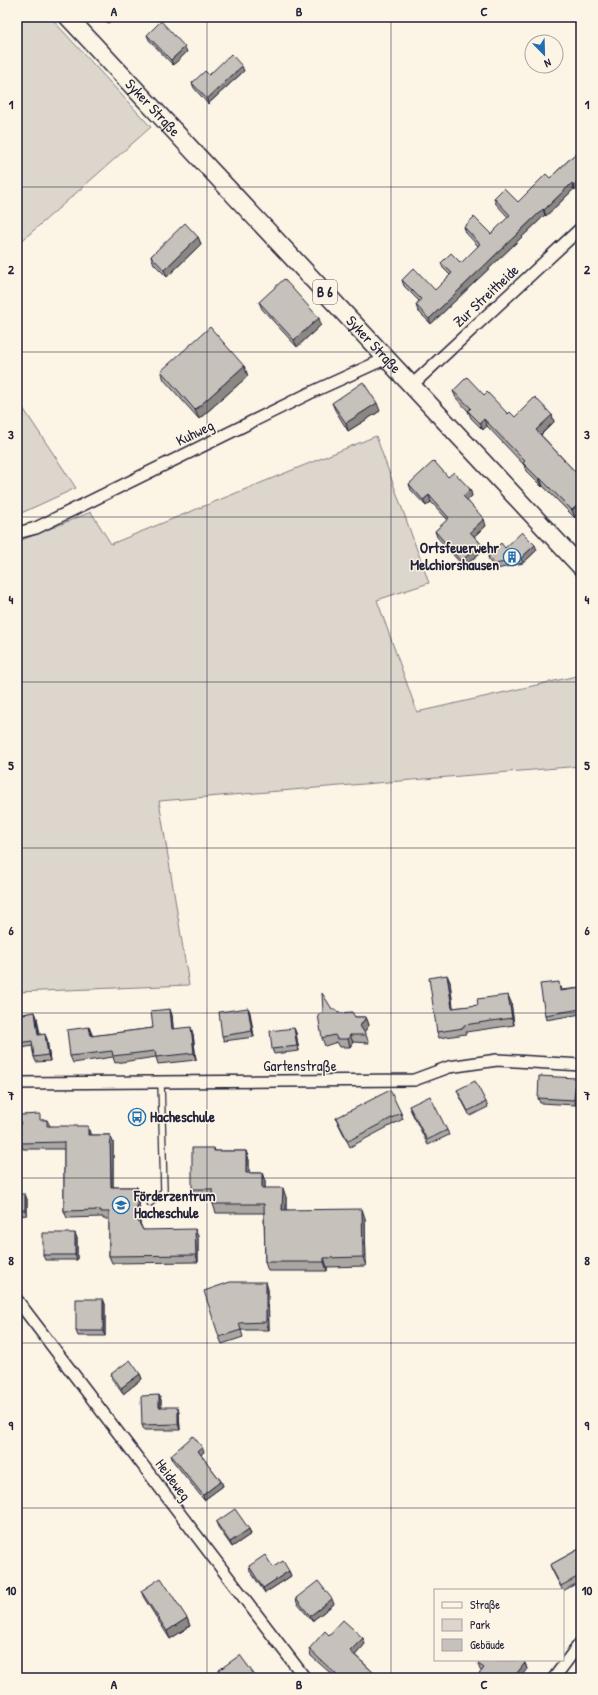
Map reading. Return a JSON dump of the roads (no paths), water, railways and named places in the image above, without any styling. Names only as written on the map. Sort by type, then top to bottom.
[{"type":"main road","name":"Syker Straße","points":[[68,17],[581,567]]},
{"type":"street","name":"Zur Streitheide","points":[[412,385],[581,228]]},
{"type":"street","name":"Kuhweg","points":[[17,533],[36,528],[310,393],[387,358]]},
{"type":"street","name":"Gartenstraße","points":[[17,1083],[414,1080],[449,1067],[497,1060],[581,1065]]},
{"type":"street","name":"Heideweg","points":[[17,1300],[305,1678]]},
{"type":"street","points":[[554,1678],[581,1642]]},
{"type":"lane","points":[[150,1203],[164,1191],[161,1082]]},
{"type":"place","name":"Ortsfeuerwehr Melchiorshausen","points":[[512,557]]},
{"type":"place","name":"Hacheschule","points":[[137,1117]]},
{"type":"place","name":"Förderzentrum Hacheschule","points":[[121,1205]]}]
